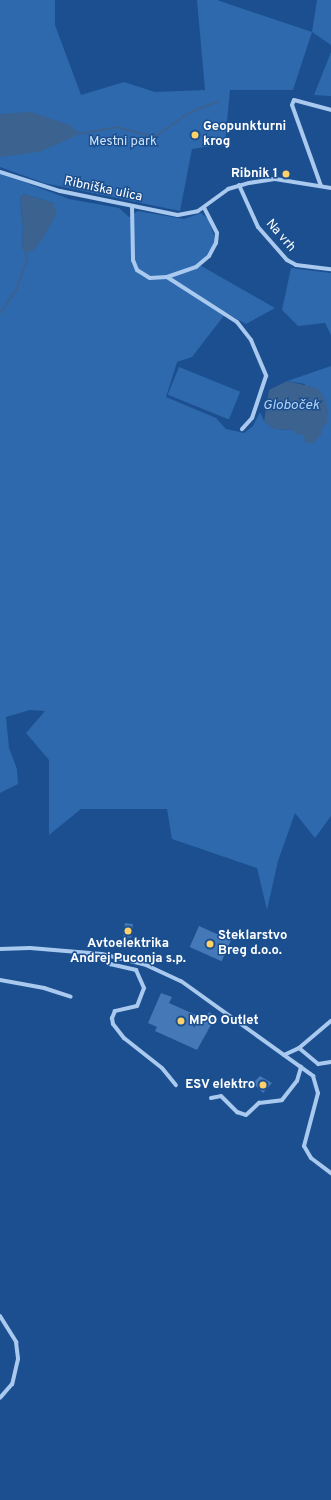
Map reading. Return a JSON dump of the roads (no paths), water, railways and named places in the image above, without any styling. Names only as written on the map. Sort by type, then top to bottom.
[{"type":"street","points":[[321,186],[293,114],[294,100],[331,110]]},
{"type":"street","name":"Ribniška ulica","points":[[0,172],[55,190],[178,215],[204,208]]},
{"type":"street","points":[[132,206],[134,265],[150,278],[167,277],[196,267],[213,250],[217,233],[204,208],[228,189],[239,185],[275,179],[331,188]]},
{"type":"street","name":"Na vrh","points":[[239,185],[258,227],[287,260],[296,265],[331,269]]},
{"type":"street","points":[[167,277],[237,322],[251,340],[266,376],[252,418],[242,429]]},
{"type":"street","points":[[0,949],[30,948],[102,954],[146,965],[181,981],[312,1076],[318,1093],[304,1146],[311,1158],[331,1173]]},
{"type":"street","points":[[102,954],[110,964],[136,970],[144,988],[137,1006],[115,1011],[112,1018],[113,1024],[124,1038],[162,1068],[176,1085]]},
{"type":"street","points":[[0,980],[44,988],[71,997]]},
{"type":"street","points":[[284,1055],[298,1048],[331,1022]]},
{"type":"street","points":[[298,1048],[318,1064],[331,1062]]},
{"type":"street","points":[[211,1098],[221,1096],[237,1112],[246,1115],[259,1103],[282,1100],[297,1081],[301,1067]]},
{"type":"street","points":[[0,1316],[16,1342],[18,1358],[12,1384],[0,1398]]},
{"type":"water","points":[[31,112],[70,125],[78,132],[76,136],[39,152],[0,157],[0,114]]},
{"type":"water","points":[[24,194],[53,203],[57,213],[42,240],[33,251],[26,252],[22,249],[23,228],[20,198]]},
{"type":"water","name":"Globoček","points":[[287,381],[317,388],[324,397],[328,410],[327,423],[321,429],[322,433],[314,443],[306,443],[303,435],[298,435],[292,430],[274,429],[264,421],[269,390]]},
{"type":"waterway","points":[[78,134],[117,127],[154,137],[189,113],[218,101]]},
{"type":"waterway","points":[[0,313],[16,290],[27,259],[26,252]]},
{"type":"place","name":"Geopunkturni krog","points":[[195,135]]},
{"type":"place","name":"Ribnik 1","points":[[286,174]]},
{"type":"place","name":"Avtoelektrika Andrej Puconja s.p.","points":[[128,931]]},
{"type":"place","name":"Steklarstvo Breg d.o.o.","points":[[210,944]]},
{"type":"place","name":"MPO Outlet","points":[[181,1021]]},
{"type":"place","name":"ESV elektro","points":[[263,1085]]},
{"type":"park label","name":"Mestni park","points":[[123,142]]}]
